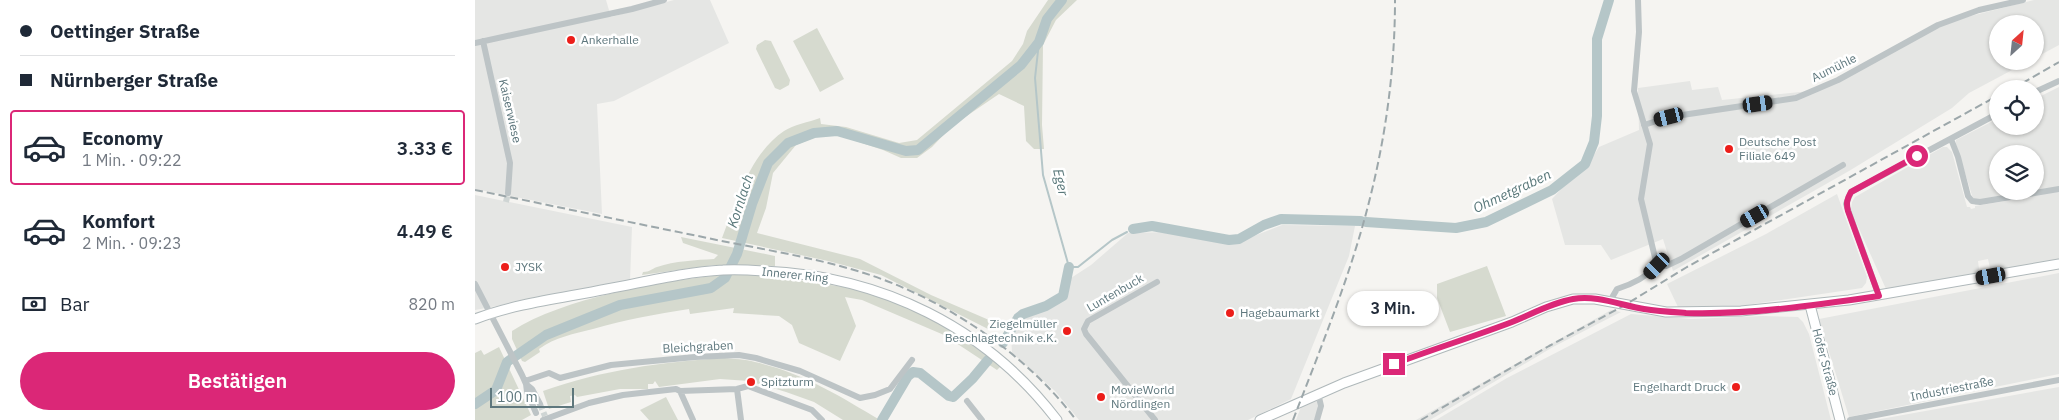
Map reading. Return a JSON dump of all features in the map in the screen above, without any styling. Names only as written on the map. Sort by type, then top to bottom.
[{"type":"main road","points":[[1260,420],[1318,393],[1560,302],[1585,298],[1610,301],[1644,309],[1687,313],[1741,311],[1879,296],[2059,264]]},
{"type":"main road","name":"Innerer Ring","points":[[475,319],[490,313],[679,276],[723,270],[777,272],[841,280],[906,302],[948,323],[993,355],[1053,418]]},
{"type":"main road","name":"Hofer Straße","points":[[1810,305],[1840,420]]},
{"type":"street","points":[[475,43],[632,9],[664,0]]},
{"type":"street","points":[[1638,0],[1639,32],[1633,91],[1651,144],[1641,199],[1657,266]]},
{"type":"street","name":"Aumühle","points":[[1644,125],[1669,117],[1795,98],[1838,80],[1938,25],[1979,10],[2023,0]]},
{"type":"street","name":"Kaiserwiese","points":[[483,41],[510,163],[509,189]]},
{"type":"street","points":[[2044,88],[2059,81]]},
{"type":"street","points":[[1879,296],[1848,211],[1847,198],[1851,192],[1989,118]]},
{"type":"street","points":[[1951,139],[1958,157],[1968,196],[1973,201],[1980,202],[2059,189]]},
{"type":"street","points":[[1610,301],[1617,289],[1647,276],[1657,266],[1666,266],[1681,259],[1843,165]]},
{"type":"street","name":"Luntenbuck","points":[[1155,420],[1084,329],[1088,321],[1157,282]]},
{"type":"street","points":[[475,284],[526,383],[540,404]]},
{"type":"street","name":"Bleichgraben","points":[[526,383],[549,373],[560,378],[611,365],[695,357],[739,356],[756,358],[800,371],[860,398],[890,389],[912,360]]},
{"type":"street","name":"Industriestraße","points":[[1850,420],[2059,380]]},
{"type":"street","points":[[526,383],[527,392],[542,418],[589,403],[623,395],[676,389],[680,391],[737,389],[748,386],[812,410],[822,420]]},
{"type":"street","points":[[737,389],[741,420]]},
{"type":"street","points":[[680,391],[693,420]]},
{"type":"street","points":[[1317,420],[1321,406],[1318,393]]},
{"type":"street","points":[[967,401],[983,420]]},
{"type":"shaded area","points":[[475,0],[606,0],[611,17],[674,0],[710,0],[729,43],[614,101],[597,104],[602,214],[475,189]]},
{"type":"shaded area","points":[[1048,0],[1077,0],[1056,20],[1043,45],[1042,125],[1044,149],[1034,149],[1026,141],[1024,106],[999,94],[952,126],[932,147],[917,158],[901,158],[838,135],[816,137],[796,145],[773,173],[766,208],[757,233],[860,259],[931,295],[989,320],[988,329],[881,275],[828,261],[722,238],[739,194],[753,165],[772,141],[784,131],[796,125],[820,118],[821,124],[846,127],[899,143],[917,140],[1012,61],[1023,44],[1027,31]]},
{"type":"shaded area","points":[[2034,0],[2059,0],[2059,45],[2044,53],[2044,15],[1989,15],[1989,70],[2012,70],[1993,80],[1989,80],[1989,82],[1969,93],[1952,108],[1849,171],[1673,271],[1663,239],[1611,260],[1601,245],[1565,245],[1552,199],[1578,171],[1589,163],[1599,147],[1639,130],[1638,88],[1690,81],[1692,90],[1718,87],[1722,100],[1820,90],[1943,23]]},
{"type":"shaded area","points":[[817,28],[844,79],[820,92],[793,41]]},
{"type":"shaded area","points":[[765,40],[771,41],[790,80],[789,85],[780,90],[775,88],[756,49],[757,45]]},
{"type":"shaded area","points":[[2059,87],[2059,259],[1994,271],[1990,268],[1988,259],[1978,261],[1979,269],[1977,273],[1886,289],[1851,209],[1855,197],[1943,147],[1947,147],[1952,152],[1967,207],[1971,209],[1975,208],[1975,206],[2011,200],[1975,205],[1956,140],[1989,123],[1989,135],[2044,135],[2044,94]]},
{"type":"shaded area","points":[[1837,194],[1867,277],[1866,283],[1862,288],[1740,306],[1678,307],[1667,284],[1766,234]]},
{"type":"shaded area","points":[[475,195],[632,227],[630,281],[475,310]]},
{"type":"shaded area","points":[[1282,225],[1355,226],[1349,256],[1291,399],[1248,420],[1079,420],[1055,391],[1012,353],[1011,332],[1026,315],[1067,296],[1071,278],[1091,265],[1128,233],[1169,232],[1233,244]]},
{"type":"shaded area","points":[[681,237],[775,256],[775,266],[714,265],[642,275],[643,272],[664,265],[714,259],[718,255],[683,243]]},
{"type":"shaded area","points":[[1487,266],[1506,316],[1450,332],[1437,298],[1437,284]]},
{"type":"shaded area","points":[[2059,273],[2059,374],[1849,417],[1819,319]]},
{"type":"shaded area","points":[[722,275],[766,275],[850,288],[907,306],[941,323],[1001,366],[997,370],[944,335],[862,300],[845,297],[856,326],[840,361],[799,343],[792,325],[779,316],[733,313],[734,308],[690,314],[689,309],[640,318],[565,336],[539,349],[540,352],[525,362],[522,361],[512,339],[512,331],[533,319],[585,300],[642,287]]},
{"type":"shaded area","points":[[1611,310],[1621,312],[1553,347],[1430,420],[1416,420]]},
{"type":"shaded area","points":[[1631,314],[1691,319],[1763,316],[1798,317],[1809,334],[1831,420],[1436,420],[1507,378]]},
{"type":"shaded area","points":[[499,347],[531,415],[522,420],[475,420],[475,353],[481,350],[484,355]]},
{"type":"shaded area","points":[[724,358],[772,366],[804,378],[880,420],[843,420],[814,402],[749,381],[720,379],[659,387],[655,381],[653,384],[648,384],[648,389],[620,389],[577,397],[575,395],[570,396],[571,402],[549,409],[543,391],[610,372],[677,362]]},
{"type":"shaded area","points":[[2059,387],[2059,420],[1875,420]]},
{"type":"shaded area","points":[[666,397],[678,420],[649,420],[640,410]]},
{"type":"shaded area","points":[[1317,401],[1318,409],[1314,420],[1296,420],[1301,407]]},
{"type":"waterway","name":"Kornlach","points":[[475,404],[496,390],[507,362],[546,335],[620,305],[711,288],[725,278],[737,254],[752,204],[768,163],[788,143],[814,133],[837,131],[906,151],[918,150],[1021,65],[1039,42],[1047,19],[1062,0]]},
{"type":"waterway","name":"Ohmetgraben","points":[[1366,222],[1456,228],[1486,222],[1552,190],[1585,164],[1594,142],[1597,116],[1597,39],[1609,0]]},
{"type":"waterway","name":"Eger","points":[[1039,42],[1035,78],[1043,175],[1069,267],[1078,267],[1112,240],[1127,232]]},
{"type":"waterway","name":"Ohmetgraben","points":[[1133,229],[1152,226],[1229,240],[1239,239],[1264,225],[1281,219],[1361,221]]},
{"type":"waterway","name":"Eger","points":[[1003,343],[1018,318],[1023,314],[1046,306],[1063,296],[1069,267]]},
{"type":"waterway","name":"Eger","points":[[882,420],[908,376],[913,372],[920,373],[949,396],[953,397],[988,360]]},
{"type":"tunnel","points":[[506,202],[508,193]]},
{"type":"tunnel","points":[[540,404],[545,416]]},
{"type":"railway","points":[[1293,420],[1344,284],[1369,202],[1385,127],[1393,51],[1395,0]]},
{"type":"railway","points":[[2028,80],[2059,62]]},
{"type":"railway","points":[[1421,420],[1549,346],[1625,305],[1687,267],[1989,100]]},
{"type":"railway","points":[[475,190],[802,257],[844,267],[894,284],[953,313],[1008,351],[1056,395],[1076,420]]},
{"type":"place","name":"Ankerhalle","points":[[571,40]]},
{"type":"place","name":"Deutsche Post Filiale 649","points":[[1729,149]]},
{"type":"place","name":"JYSK","points":[[505,267]]},
{"type":"place","name":"Hagebaumarkt","points":[[1230,313]]},
{"type":"place","name":"Ziegelmüller Beschlagtechnik e.K.","points":[[1067,331]]},
{"type":"place","name":"Spitzturm","points":[[751,382]]},
{"type":"place","name":"Engelhardt Druck","points":[[1736,387]]},
{"type":"place","name":"MovieWorld Nördlingen","points":[[1101,397]]},
{"type":"route","points":[[1394,364],[1512,322],[1546,307],[1573,299],[1585,298],[1610,301],[1666,312],[1708,313],[1810,305],[1879,296],[1848,211],[1847,198],[1851,192],[1917,156]]}]
